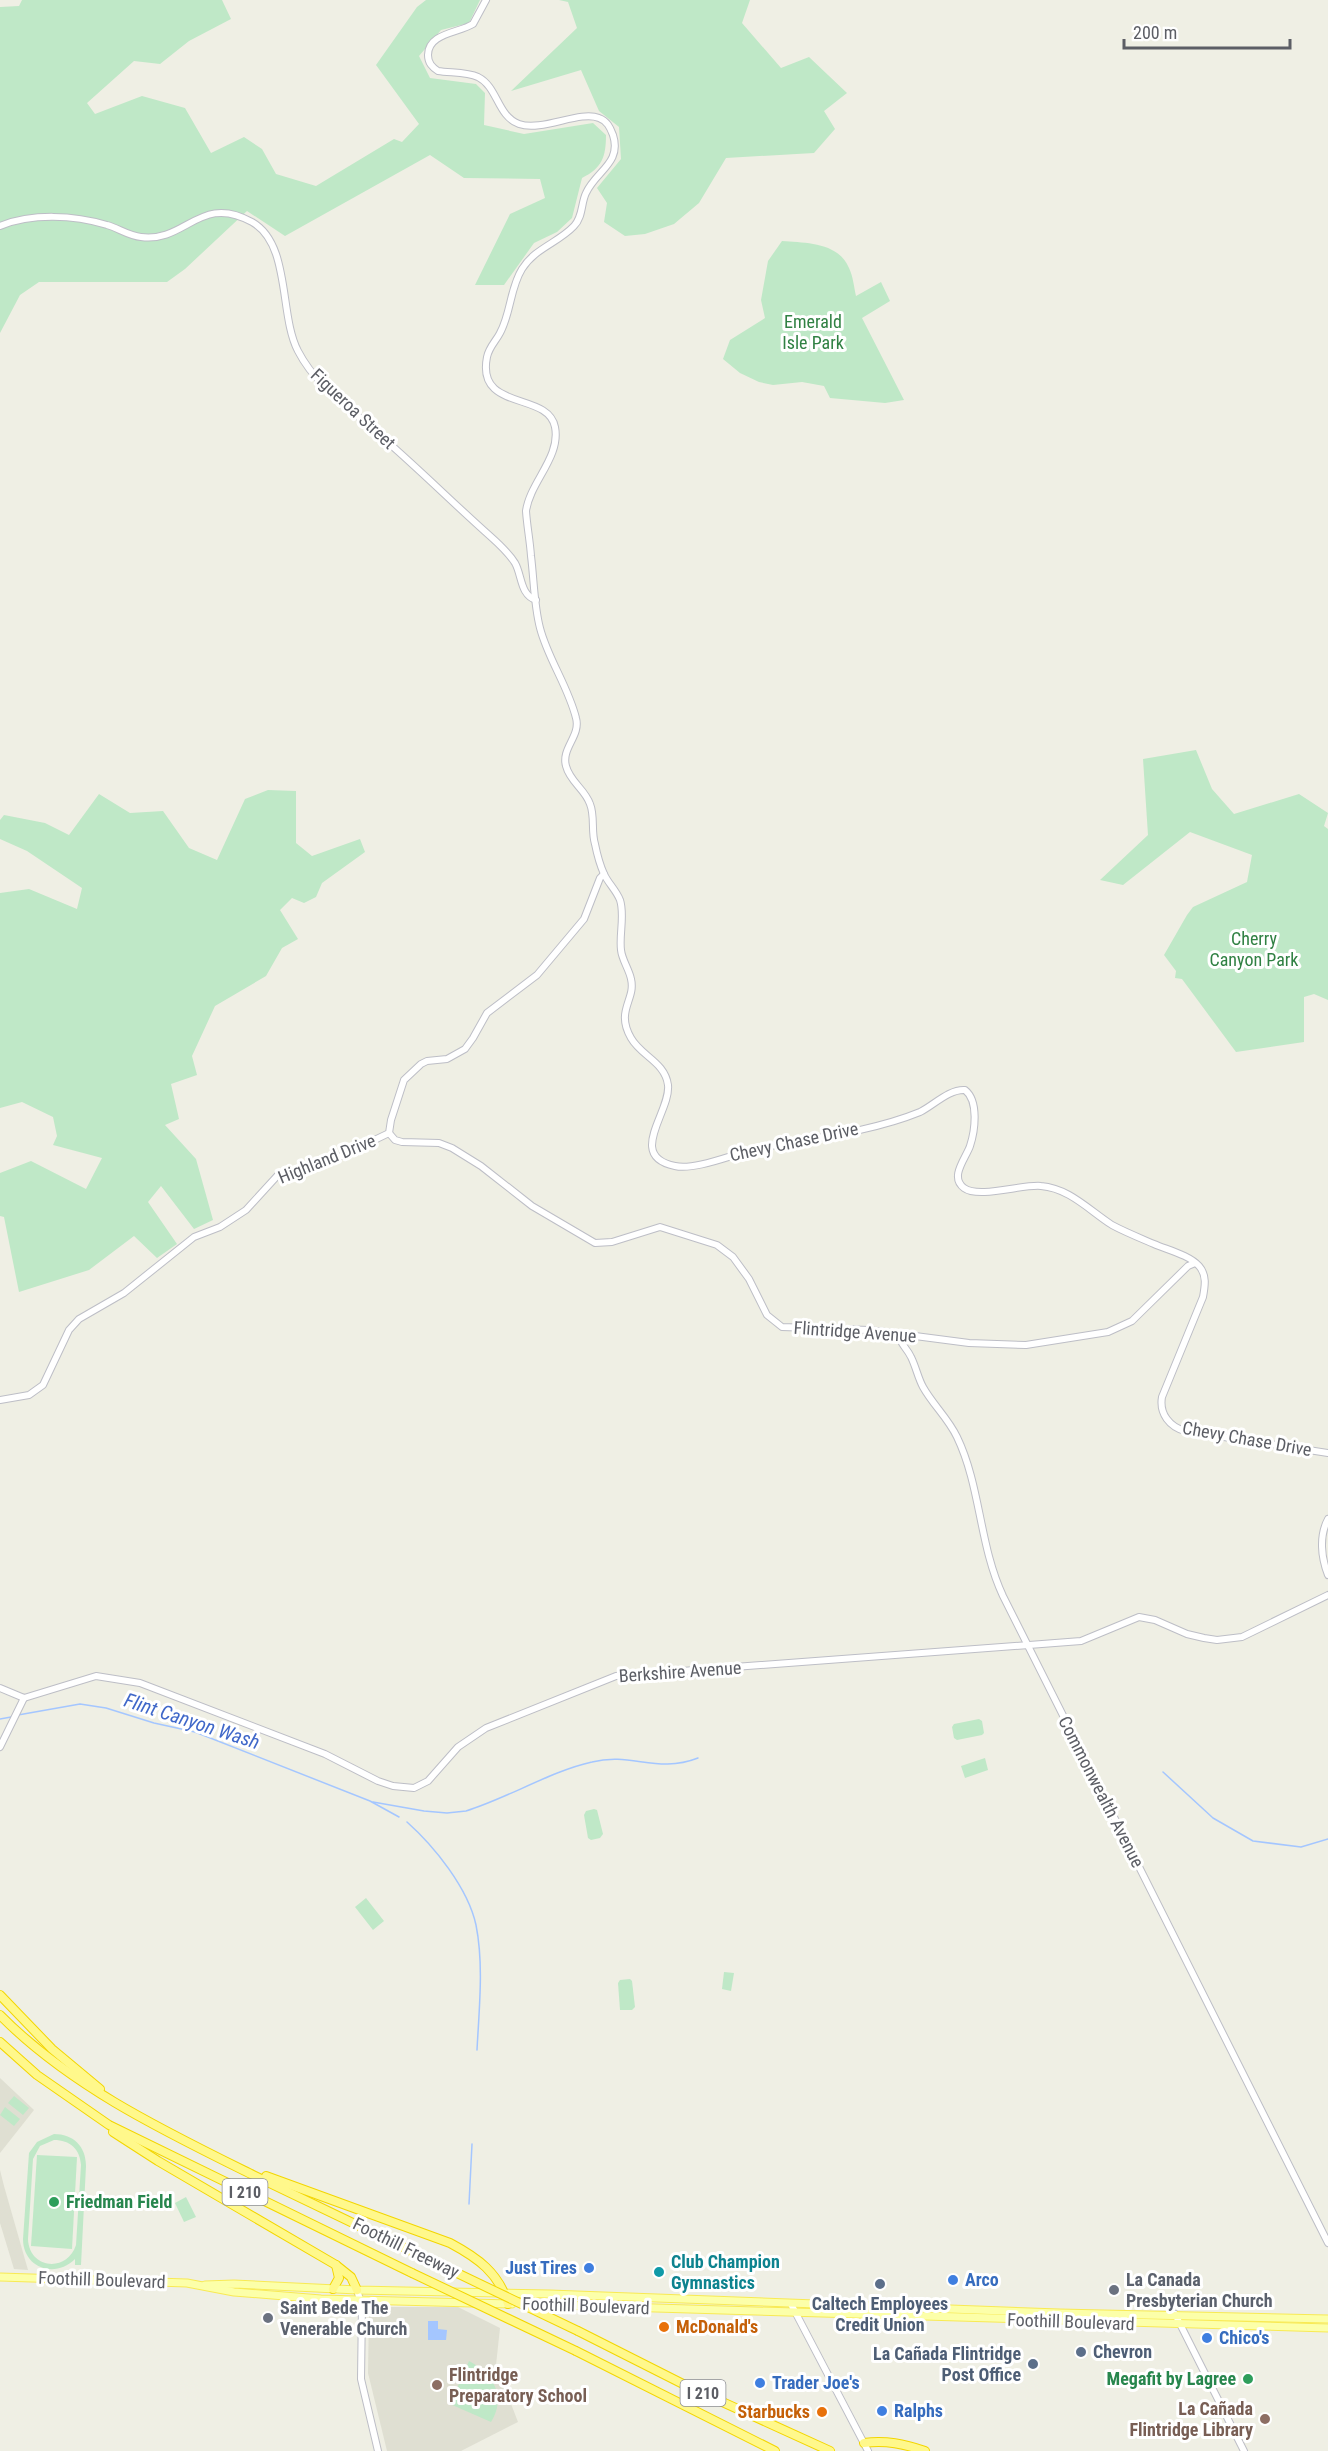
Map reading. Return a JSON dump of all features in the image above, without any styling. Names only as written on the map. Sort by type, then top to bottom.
[{"type":"highway","points":[[0,1995],[52,2049],[115,2102]]},
{"type":"highway","name":"Foothill Freeway","points":[[0,2015],[52,2060],[115,2102],[225,2161],[685,2385],[830,2451]]},
{"type":"highway","name":"Foothill Freeway","points":[[0,2042],[37,2074],[81,2107],[132,2138],[576,2350],[775,2451]]},
{"type":"highway","points":[[81,2107],[143,2152],[347,2272],[357,2290]]},
{"type":"highway","points":[[225,2161],[450,2243],[466,2251],[487,2268],[503,2286],[508,2304]]},
{"type":"highway","points":[[333,2289],[339,2278],[336,2265]]},
{"type":"highway","points":[[866,2448],[882,2440],[925,2451]]},
{"type":"main road","name":"Foothill Boulevard","points":[[0,2277],[1059,2313],[1328,2319]]},
{"type":"main road","name":"Foothill Boulevard","points":[[205,2285],[214,2289],[240,2292],[360,2300],[1328,2328]]},
{"type":"street","name":"Chevy Chase Drive","points":[[486,0],[473,24],[433,42],[428,58],[433,68],[477,76],[491,89],[500,108],[510,120],[520,124],[547,124],[591,116],[601,119],[609,127],[615,148],[612,161],[588,189],[577,223],[533,255],[522,268],[505,324],[492,344],[487,360],[488,376],[500,392],[507,398],[545,410],[551,417],[555,433],[554,446],[527,501],[526,511],[536,600],[543,638],[573,705],[577,722],[578,729],[565,754],[569,777],[591,805],[594,841],[604,874],[620,901],[622,910],[621,954],[632,984],[624,1014],[627,1030],[638,1048],[662,1069],[668,1085],[664,1107],[651,1138],[651,1146],[660,1160],[673,1166],[688,1167],[759,1148],[826,1136],[920,1112],[953,1093],[965,1090],[971,1096],[974,1105],[974,1120],[970,1146],[958,1172],[960,1183],[964,1188],[981,1191],[1039,1185],[1058,1189],[1115,1226],[1195,1263],[1204,1275],[1205,1288],[1162,1397],[1162,1409],[1166,1418],[1179,1430],[1328,1453]]},
{"type":"street","name":"Figueroa Street","points":[[0,226],[48,216],[106,225],[139,237],[154,238],[167,236],[196,218],[210,213],[227,213],[253,223],[262,231],[276,257],[290,329],[307,367],[322,386],[396,449],[500,544],[517,566],[524,591],[530,598],[536,600]]},
{"type":"street","name":"Highland Drive","points":[[0,1400],[29,1395],[43,1385],[69,1330],[80,1318],[124,1293],[194,1237],[219,1227],[246,1210],[278,1175],[337,1158],[389,1133],[404,1080],[421,1064],[447,1059],[465,1049],[487,1013],[526,985],[558,952],[584,919],[604,874]]},
{"type":"street","points":[[596,889],[613,888]]},
{"type":"street","name":"Flintridge Avenue","points":[[389,1133],[395,1140],[402,1142],[439,1143],[452,1148],[481,1166],[532,1206],[595,1243],[612,1242],[660,1227],[717,1245],[733,1257],[748,1279],[767,1315],[782,1328],[843,1329],[969,1343],[1026,1345],[1108,1332],[1132,1321],[1188,1266],[1195,1263]]},
{"type":"street","name":"Commonwealth Avenue","points":[[898,1334],[924,1388],[957,1437],[970,1468],[998,1584],[1328,2243]]},
{"type":"street","points":[[1328,1519],[1324,1529],[1322,1547],[1328,1575]]},
{"type":"street","name":"Berkshire Avenue","points":[[24,1698],[96,1676],[140,1683],[326,1754],[378,1781],[393,1786],[414,1788],[428,1781],[458,1747],[478,1733],[616,1676],[1087,1640],[1139,1617],[1155,1620],[1187,1634],[1227,1640],[1254,1633],[1328,1595]]},
{"type":"street","points":[[0,1688],[24,1698],[0,1747]]},
{"type":"street","points":[[357,2290],[360,2300],[361,2379],[378,2451]]},
{"type":"street","points":[[791,2304],[866,2448]]},
{"type":"street","points":[[1175,2314],[1244,2451]]},
{"type":"shaded area","points":[[0,2078],[34,2110],[0,2153]]},
{"type":"shaded area","points":[[0,2170],[28,2270],[14,2269],[0,2223]]},
{"type":"shaded area","name":"Flintridge Preparatory School","points":[[376,2307],[458,2307],[500,2328],[496,2365],[518,2422],[461,2451],[387,2451],[368,2373],[369,2313]]},
{"type":"green space","points":[[22,0],[222,0],[231,19],[189,41],[160,64],[134,61],[87,103],[95,114],[142,96],[185,108],[211,153],[244,137],[262,149],[276,174],[316,186],[394,139],[402,142],[419,124],[376,65],[417,7],[426,0],[480,0],[469,23],[441,30],[419,56],[430,78],[476,84],[485,93],[484,125],[524,134],[593,123],[606,135],[604,156],[594,170],[582,178],[572,218],[557,232],[534,243],[504,285],[475,285],[510,214],[545,198],[540,179],[464,178],[430,155],[285,236],[247,211],[185,269],[167,282],[39,282],[20,295],[0,333],[0,7],[19,6]]},
{"type":"green space","points":[[559,0],[750,0],[742,23],[781,68],[809,57],[847,93],[824,111],[835,129],[814,153],[726,158],[699,203],[674,224],[645,234],[625,236],[604,222],[607,203],[597,188],[621,159],[619,127],[599,111],[581,70],[511,91],[577,28],[568,2]]},
{"type":"green space","name":"Emerald Isle Park","points":[[782,241],[820,246],[837,253],[844,259],[850,271],[856,296],[881,282],[890,301],[862,318],[904,400],[885,403],[830,398],[824,386],[802,382],[773,385],[759,382],[740,373],[723,359],[730,340],[765,318],[761,300],[768,261]]},
{"type":"green space","name":"Cherry Canyon Park","points":[[1196,750],[1212,789],[1234,814],[1299,794],[1328,813],[1324,826],[1328,829],[1328,1000],[1314,994],[1304,997],[1304,1042],[1236,1052],[1182,979],[1175,978],[1176,971],[1164,955],[1193,907],[1247,882],[1252,855],[1190,832],[1123,885],[1100,880],[1148,835],[1143,759]]},
{"type":"green space","points":[[268,790],[296,791],[296,843],[312,856],[360,839],[365,852],[322,883],[316,897],[304,903],[292,898],[280,910],[298,939],[282,948],[266,976],[215,1006],[192,1056],[197,1075],[171,1084],[179,1119],[165,1125],[196,1159],[213,1220],[194,1229],[161,1186],[148,1202],[177,1244],[157,1258],[134,1236],[89,1270],[19,1292],[4,1217],[0,1216],[0,1173],[31,1161],[86,1189],[102,1158],[53,1145],[57,1136],[53,1117],[22,1102],[0,1108],[0,893],[29,889],[77,909],[82,888],[27,851],[0,839],[0,820],[4,815],[45,823],[69,835],[99,794],[130,813],[163,811],[189,848],[217,860],[245,799]]},
{"type":"green space","points":[[979,1719],[982,1721],[984,1733],[982,1735],[957,1740],[954,1738],[952,1727],[954,1724]]},
{"type":"green space","points":[[985,1758],[988,1770],[965,1778],[961,1766]]},
{"type":"green space","points":[[597,1810],[603,1834],[600,1838],[591,1840],[588,1838],[584,1815],[586,1811]]},
{"type":"green space","points":[[366,1898],[384,1921],[373,1930],[355,1907]]},
{"type":"green space","points":[[724,1972],[734,1973],[731,1991],[722,1989]]},
{"type":"green space","points":[[630,1979],[635,2007],[632,2010],[620,2010],[618,1983],[620,1980]]},
{"type":"green space","points":[[14,2096],[29,2108],[23,2115],[8,2103]]},
{"type":"green space","points":[[5,2107],[20,2119],[14,2126],[0,2115]]},
{"type":"green space","points":[[54,2134],[67,2136],[77,2142],[84,2153],[86,2166],[81,2265],[75,2265],[75,2259],[58,2268],[42,2267],[28,2257],[24,2249],[29,2153],[37,2142]],"holes":[[[60,2140],[76,2150],[81,2165],[76,2245],[65,2260],[49,2264],[35,2257],[28,2239],[33,2159],[40,2146]]]},
{"type":"green space","name":"Friedman Field","points":[[37,2155],[77,2157],[72,2249],[31,2246]]},
{"type":"green space","points":[[186,2197],[196,2217],[184,2222],[175,2203]]},
{"type":"green space","points":[[469,2361],[485,2372],[495,2387],[498,2403],[491,2422],[450,2404]]},
{"type":"water","points":[[428,2321],[438,2321],[438,2329],[447,2330],[446,2340],[428,2340]]},
{"type":"waterway","name":"Flint Canyon Wash","points":[[18,1715],[80,1704],[106,1708],[154,1723],[195,1732],[370,1801],[399,1817]]},
{"type":"waterway","name":"Flint Canyon Wash","points":[[0,1719],[11,1717]]},
{"type":"waterway","points":[[373,1802],[424,1811],[447,1813],[466,1811],[561,1772],[592,1762],[620,1759],[670,1764],[698,1758]]},
{"type":"waterway","points":[[1163,1772],[1213,1818],[1253,1841],[1301,1847],[1328,1839]]},
{"type":"waterway","points":[[407,1822],[439,1855],[458,1882],[472,1911],[480,1956],[477,2050]]},
{"type":"waterway","points":[[469,2204],[472,2144]]},
{"type":"place","name":"Friedman Field","points":[[54,2202]]},
{"type":"place","name":"Just Tires","points":[[589,2268]]},
{"type":"place","name":"Club Champion Gymnastics","points":[[659,2272]]},
{"type":"place","name":"Arco","points":[[953,2280]]},
{"type":"place","name":"Caltech Employees Credit Union","points":[[880,2284]]},
{"type":"place","name":"La Canada Presbyterian Church","points":[[1114,2290]]},
{"type":"place","name":"Saint Bede The Venerable Church","points":[[268,2318]]},
{"type":"place","name":"McDonald's","points":[[664,2327]]},
{"type":"place","name":"Chico's","points":[[1207,2338]]},
{"type":"place","name":"Chevron","points":[[1081,2352]]},
{"type":"place","name":"La Cañada Flintridge Post Office","points":[[1033,2364]]},
{"type":"place","name":"Megafit by Lagree","points":[[1248,2379]]},
{"type":"place","name":"Trader Joe's","points":[[760,2383]]},
{"type":"place","name":"Flintridge Preparatory School","points":[[437,2385]]},
{"type":"place","name":"Ralphs","points":[[882,2411]]},
{"type":"place","name":"Starbucks","points":[[822,2412]]},
{"type":"place","name":"La Cañada Flintridge Library","points":[[1265,2419]]}]
